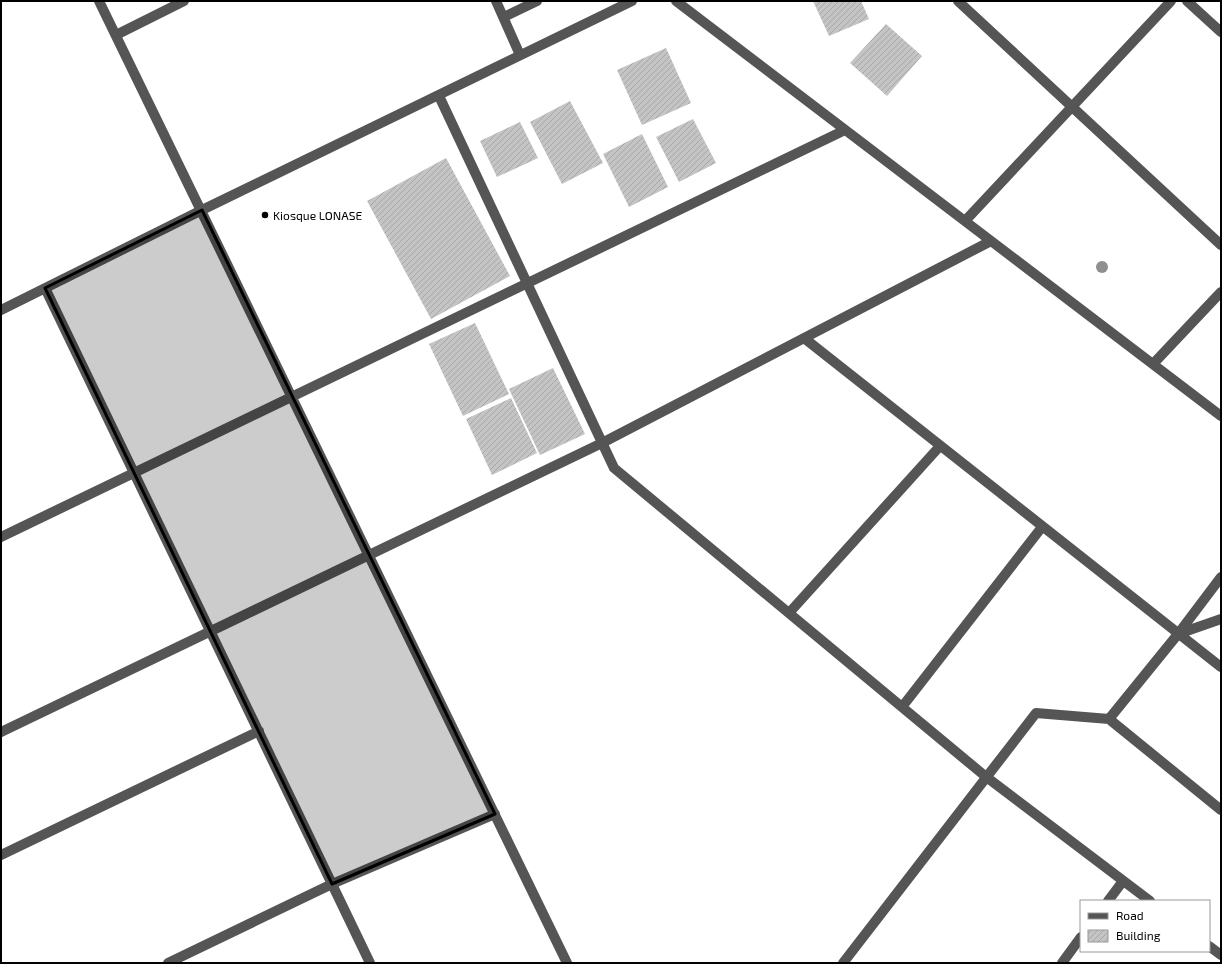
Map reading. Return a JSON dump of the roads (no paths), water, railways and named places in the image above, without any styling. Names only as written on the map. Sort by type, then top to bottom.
[{"type":"street","points":[[99,1],[567,963]]},
{"type":"street","points":[[116,35],[184,1]]},
{"type":"street","points":[[496,1],[520,54]]},
{"type":"street","points":[[504,17],[537,1]]},
{"type":"street","points":[[1,310],[202,210],[439,96],[520,54],[632,1]]},
{"type":"street","points":[[676,1],[1221,416]]},
{"type":"street","points":[[958,1],[1221,245]]},
{"type":"street","points":[[964,221],[1171,1]]},
{"type":"street","points":[[1187,1],[1221,32]]},
{"type":"street","points":[[439,96],[614,468],[985,776],[1149,900]]},
{"type":"street","points":[[1,537],[845,130]]},
{"type":"street","points":[[1,732],[602,443],[991,241]]},
{"type":"street","points":[[45,288],[370,963]]},
{"type":"street","points":[[1153,364],[1221,292]]},
{"type":"street","points":[[804,338],[1221,668]]},
{"type":"street","points":[[789,613],[940,446]]},
{"type":"street","points":[[902,707],[1042,527]]},
{"type":"street","points":[[1109,719],[1178,634],[1221,577]]},
{"type":"street","points":[[1178,634],[1221,619]]},
{"type":"street","points":[[843,963],[985,776],[1036,712],[1109,719],[1221,810]]},
{"type":"street","points":[[1,855],[259,732]]},
{"type":"street","points":[[168,963],[186,959],[332,884],[495,814]]},
{"type":"street","points":[[1109,900],[1123,881]]},
{"type":"street","points":[[1062,963],[1080,938]]},
{"type":"street","points":[[1210,947],[1221,955]]},
{"type":"place","name":"Kiosque LONASE","points":[[265,215]]}]
